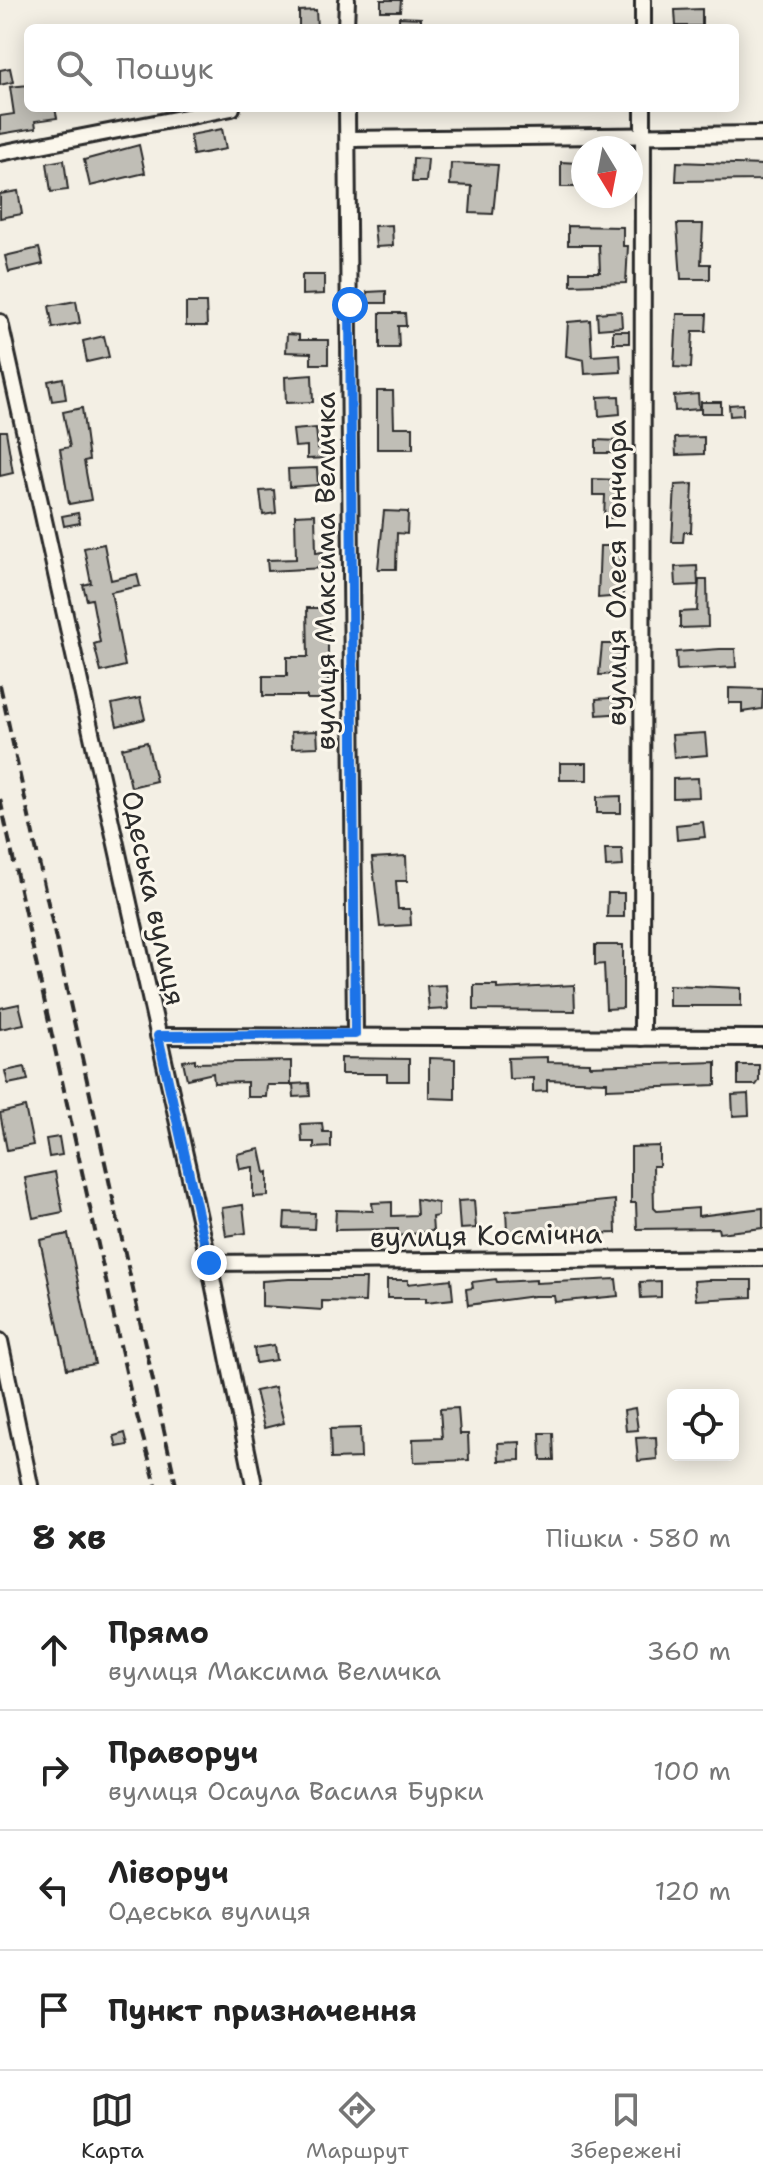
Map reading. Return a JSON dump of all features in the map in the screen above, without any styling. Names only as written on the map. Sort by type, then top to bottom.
[{"type":"street","points":[[346,24],[347,0]]},
{"type":"street","points":[[643,0],[643,24]]},
{"type":"street","points":[[0,153],[211,112]]},
{"type":"street","name":"вулиця Максима Величка","points":[[347,112],[355,1034]]},
{"type":"street","name":"вулиця Олеся Гончара","points":[[642,1038],[643,112]]},
{"type":"street","points":[[348,139],[763,134]]},
{"type":"street","name":"Одеська вулиця","points":[[0,322],[209,1263],[254,1485]]},
{"type":"street","points":[[158,1036],[355,1034],[763,1038]]},
{"type":"street","name":"вулиця Космічна","points":[[209,1263],[763,1258]]},
{"type":"street","points":[[0,1341],[30,1485]]},
{"type":"building","points":[[381,0],[401,0],[400,11],[381,11]]},
{"type":"building","points":[[702,9],[702,24],[676,24],[675,10]]},
{"type":"building","points":[[316,10],[317,24],[299,24],[299,11]]},
{"type":"building","points":[[399,17],[421,18],[421,24],[399,24]]},
{"type":"building","points":[[10,68],[13,82],[0,85],[0,70]]},
{"type":"building","points":[[24,85],[24,112],[56,112],[57,118],[35,121],[36,128],[0,134],[0,116],[14,114],[10,87]]},
{"type":"building","points":[[222,129],[226,149],[193,155],[190,135]]},
{"type":"building","points":[[139,145],[145,173],[90,186],[84,160]]},
{"type":"building","points":[[413,158],[428,159],[426,182],[412,182]]},
{"type":"building","points":[[64,160],[68,190],[51,192],[47,163]]},
{"type":"building","points":[[561,162],[571,163],[571,187],[561,187]]},
{"type":"building","points":[[677,162],[763,165],[763,180],[676,181]]},
{"type":"building","points":[[451,163],[498,165],[493,214],[470,213],[472,186],[450,185]]},
{"type":"building","points":[[18,191],[22,214],[0,218],[0,194]]},
{"type":"building","points":[[677,224],[703,224],[701,264],[710,264],[710,279],[681,279]]},
{"type":"building","points":[[392,225],[393,246],[376,247],[374,226]]},
{"type":"building","points":[[568,226],[623,227],[623,246],[628,246],[626,283],[571,285],[571,272],[600,272],[599,245],[568,245]]},
{"type":"building","points":[[39,248],[43,264],[9,272],[5,256]]},
{"type":"building","points":[[302,275],[324,275],[324,294],[302,295]]},
{"type":"building","points":[[386,291],[386,303],[368,303],[367,292]]},
{"type":"building","points":[[76,301],[80,323],[53,328],[49,306]]},
{"type":"building","points":[[186,303],[206,303],[207,326],[186,326]]},
{"type":"building","points":[[621,311],[622,327],[598,329],[597,313]]},
{"type":"building","points":[[380,313],[405,313],[406,326],[398,326],[399,348],[380,348]]},
{"type":"building","points":[[677,314],[707,314],[706,331],[693,331],[691,368],[674,367]]},
{"type":"building","points":[[590,320],[592,356],[620,354],[621,372],[585,374],[584,360],[566,356],[568,322]]},
{"type":"building","points":[[613,331],[629,331],[629,343],[613,343]]},
{"type":"building","points":[[287,334],[299,335],[299,340],[328,340],[328,364],[311,364],[311,353],[286,352]]},
{"type":"building","points":[[104,336],[109,357],[87,362],[83,341]]},
{"type":"building","points":[[312,375],[313,402],[286,403],[285,377]]},
{"type":"building","points":[[63,378],[66,399],[52,401],[48,381]]},
{"type":"building","points":[[377,391],[393,391],[394,427],[413,427],[413,449],[377,449]]},
{"type":"building","points":[[698,394],[699,409],[675,411],[674,396]]},
{"type":"building","points":[[619,396],[620,414],[599,416],[598,397]]},
{"type":"building","points":[[701,402],[721,402],[721,413],[701,413]]},
{"type":"building","points":[[743,404],[743,415],[730,416],[729,405]]},
{"type":"building","points":[[82,408],[89,460],[84,461],[91,500],[69,504],[60,449],[70,447],[63,412]]},
{"type":"building","points":[[316,428],[318,448],[325,447],[326,458],[307,459],[307,446],[295,447],[293,430]]},
{"type":"building","points":[[0,431],[6,431],[13,473],[0,476]]},
{"type":"building","points":[[704,437],[704,454],[676,455],[675,438]]},
{"type":"building","points":[[596,440],[620,441],[620,453],[596,453]]},
{"type":"building","points":[[317,468],[318,485],[289,487],[288,469]]},
{"type":"building","points":[[593,479],[621,480],[619,518],[604,518],[605,495],[593,495]]},
{"type":"building","points":[[693,484],[691,532],[684,532],[683,542],[672,542],[675,485]]},
{"type":"building","points":[[274,490],[276,513],[263,515],[260,491]]},
{"type":"building","points":[[384,511],[408,512],[407,534],[397,533],[396,569],[378,569]]},
{"type":"building","points":[[78,513],[80,523],[64,526],[62,516]]},
{"type":"building","points":[[315,514],[316,553],[323,552],[324,568],[268,571],[267,560],[296,559],[295,515]]},
{"type":"building","points":[[104,544],[111,580],[137,574],[140,586],[111,592],[125,666],[101,672],[94,644],[100,642],[92,599],[87,600],[83,585],[91,583],[84,548]]},
{"type":"building","points":[[600,546],[620,546],[623,596],[598,598]]},
{"type":"building","points":[[697,566],[698,585],[676,586],[675,567]]},
{"type":"building","points":[[699,580],[707,580],[708,627],[680,628],[680,612],[697,611]]},
{"type":"building","points":[[307,608],[328,608],[328,699],[263,696],[263,676],[287,676],[287,657],[308,657]]},
{"type":"building","points":[[602,644],[622,644],[622,674],[599,675]]},
{"type":"building","points":[[735,649],[736,667],[677,670],[676,652]]},
{"type":"building","points":[[729,688],[763,689],[762,709],[742,712],[742,703],[729,703]]},
{"type":"building","points":[[624,697],[625,713],[597,715],[596,699]]},
{"type":"building","points":[[140,698],[145,719],[117,726],[112,704]]},
{"type":"building","points":[[317,731],[318,747],[292,748],[291,732]]},
{"type":"building","points":[[705,733],[707,755],[674,758],[672,735]]},
{"type":"building","points":[[147,742],[156,781],[131,787],[122,748]]},
{"type":"building","points":[[560,763],[587,763],[587,780],[560,780]]},
{"type":"building","points":[[698,778],[699,797],[673,798],[673,779]]},
{"type":"building","points":[[621,796],[621,813],[597,813],[597,797]]},
{"type":"building","points":[[703,822],[705,837],[677,840],[676,825]]},
{"type":"building","points":[[605,849],[622,849],[623,866],[606,867]]},
{"type":"building","points":[[406,856],[407,881],[396,881],[398,909],[410,909],[411,925],[380,927],[372,858]]},
{"type":"building","points":[[608,893],[624,893],[624,917],[607,917]]},
{"type":"building","points":[[595,945],[623,945],[623,1008],[606,1009],[604,964],[595,965]]},
{"type":"building","points":[[446,985],[448,1009],[429,1010],[427,986]]},
{"type":"building","points":[[474,985],[497,985],[497,989],[574,985],[575,1011],[474,1010]]},
{"type":"building","points":[[669,985],[741,988],[741,1006],[669,1006]]},
{"type":"building","points":[[19,1004],[24,1024],[0,1029],[0,1008]]},
{"type":"building","points":[[547,1057],[547,1062],[590,1063],[590,1066],[716,1062],[716,1085],[607,1089],[607,1082],[547,1080],[547,1091],[533,1092],[533,1078],[509,1079],[508,1058]]},
{"type":"building","points":[[341,1058],[409,1059],[409,1081],[387,1081],[387,1074],[341,1074]]},
{"type":"building","points":[[429,1058],[455,1059],[455,1099],[429,1098]]},
{"type":"building","points":[[195,1059],[195,1063],[291,1061],[291,1085],[267,1085],[266,1097],[247,1097],[247,1082],[214,1083],[213,1073],[187,1079],[183,1061]]},
{"type":"building","points":[[738,1065],[759,1065],[756,1085],[738,1085]]},
{"type":"building","points":[[25,1067],[28,1080],[8,1084],[5,1071]]},
{"type":"building","points":[[309,1083],[310,1096],[294,1097],[293,1084]]},
{"type":"building","points":[[748,1094],[749,1115],[733,1116],[732,1095]]},
{"type":"building","points":[[25,1107],[33,1145],[7,1150],[0,1113]]},
{"type":"building","points":[[322,1123],[323,1132],[331,1132],[331,1147],[314,1148],[314,1142],[302,1142],[301,1124]]},
{"type":"building","points":[[59,1137],[62,1155],[49,1157],[46,1139]]},
{"type":"building","points":[[659,1146],[659,1166],[653,1166],[654,1208],[657,1211],[698,1208],[698,1216],[763,1208],[763,1228],[719,1233],[718,1228],[637,1229],[636,1203],[631,1203],[631,1147]]},
{"type":"building","points":[[260,1149],[265,1173],[268,1172],[268,1196],[253,1197],[253,1167],[240,1169],[237,1154]]},
{"type":"building","points":[[55,1172],[63,1212],[33,1218],[25,1178]]},
{"type":"building","points":[[416,1199],[438,1203],[438,1216],[432,1217],[433,1231],[398,1236],[398,1229],[335,1230],[336,1210],[373,1211],[372,1203],[392,1202],[392,1216],[417,1215]]},
{"type":"building","points":[[474,1200],[476,1228],[460,1229],[458,1201]]},
{"type":"building","points":[[615,1200],[616,1233],[585,1234],[585,1229],[536,1233],[537,1237],[526,1238],[525,1233],[511,1234],[507,1231],[506,1211]]},
{"type":"building","points":[[243,1205],[246,1233],[226,1236],[222,1208]]},
{"type":"building","points":[[285,1212],[315,1213],[314,1229],[284,1228]]},
{"type":"building","points":[[68,1234],[95,1364],[67,1369],[40,1240]]},
{"type":"building","points":[[366,1279],[365,1302],[322,1301],[322,1310],[262,1306],[262,1281]]},
{"type":"building","points":[[451,1279],[453,1299],[426,1302],[426,1298],[387,1298],[387,1280],[408,1280],[408,1284]]},
{"type":"building","points":[[496,1279],[497,1282],[536,1280],[536,1283],[616,1279],[618,1296],[555,1302],[554,1296],[534,1296],[468,1305],[466,1289],[473,1288],[472,1282]]},
{"type":"building","points":[[752,1280],[752,1297],[696,1300],[694,1281]]},
{"type":"building","points":[[661,1281],[661,1297],[641,1298],[640,1282]]},
{"type":"building","points":[[274,1345],[276,1360],[256,1363],[254,1348]]},
{"type":"building","points":[[275,1387],[284,1423],[264,1428],[255,1391]]},
{"type":"building","points":[[458,1408],[460,1434],[468,1434],[469,1460],[414,1462],[413,1439],[442,1438],[440,1409]]},
{"type":"building","points":[[635,1408],[638,1430],[626,1431],[624,1410]]},
{"type":"building","points":[[360,1428],[361,1458],[331,1459],[330,1429]]},
{"type":"building","points":[[125,1433],[128,1445],[117,1447],[114,1436]]},
{"type":"building","points":[[540,1433],[553,1433],[554,1460],[541,1460]]},
{"type":"building","points":[[656,1437],[657,1459],[638,1461],[636,1438]]},
{"type":"building","points":[[520,1442],[520,1460],[499,1461],[498,1443]]},
{"type":"railway","points":[[0,685],[176,1485]]},
{"type":"railway","points":[[0,799],[130,1390],[156,1485]]},
{"type":"route","points":[[209,1263],[158,1036],[355,1034],[350,305]]}]
